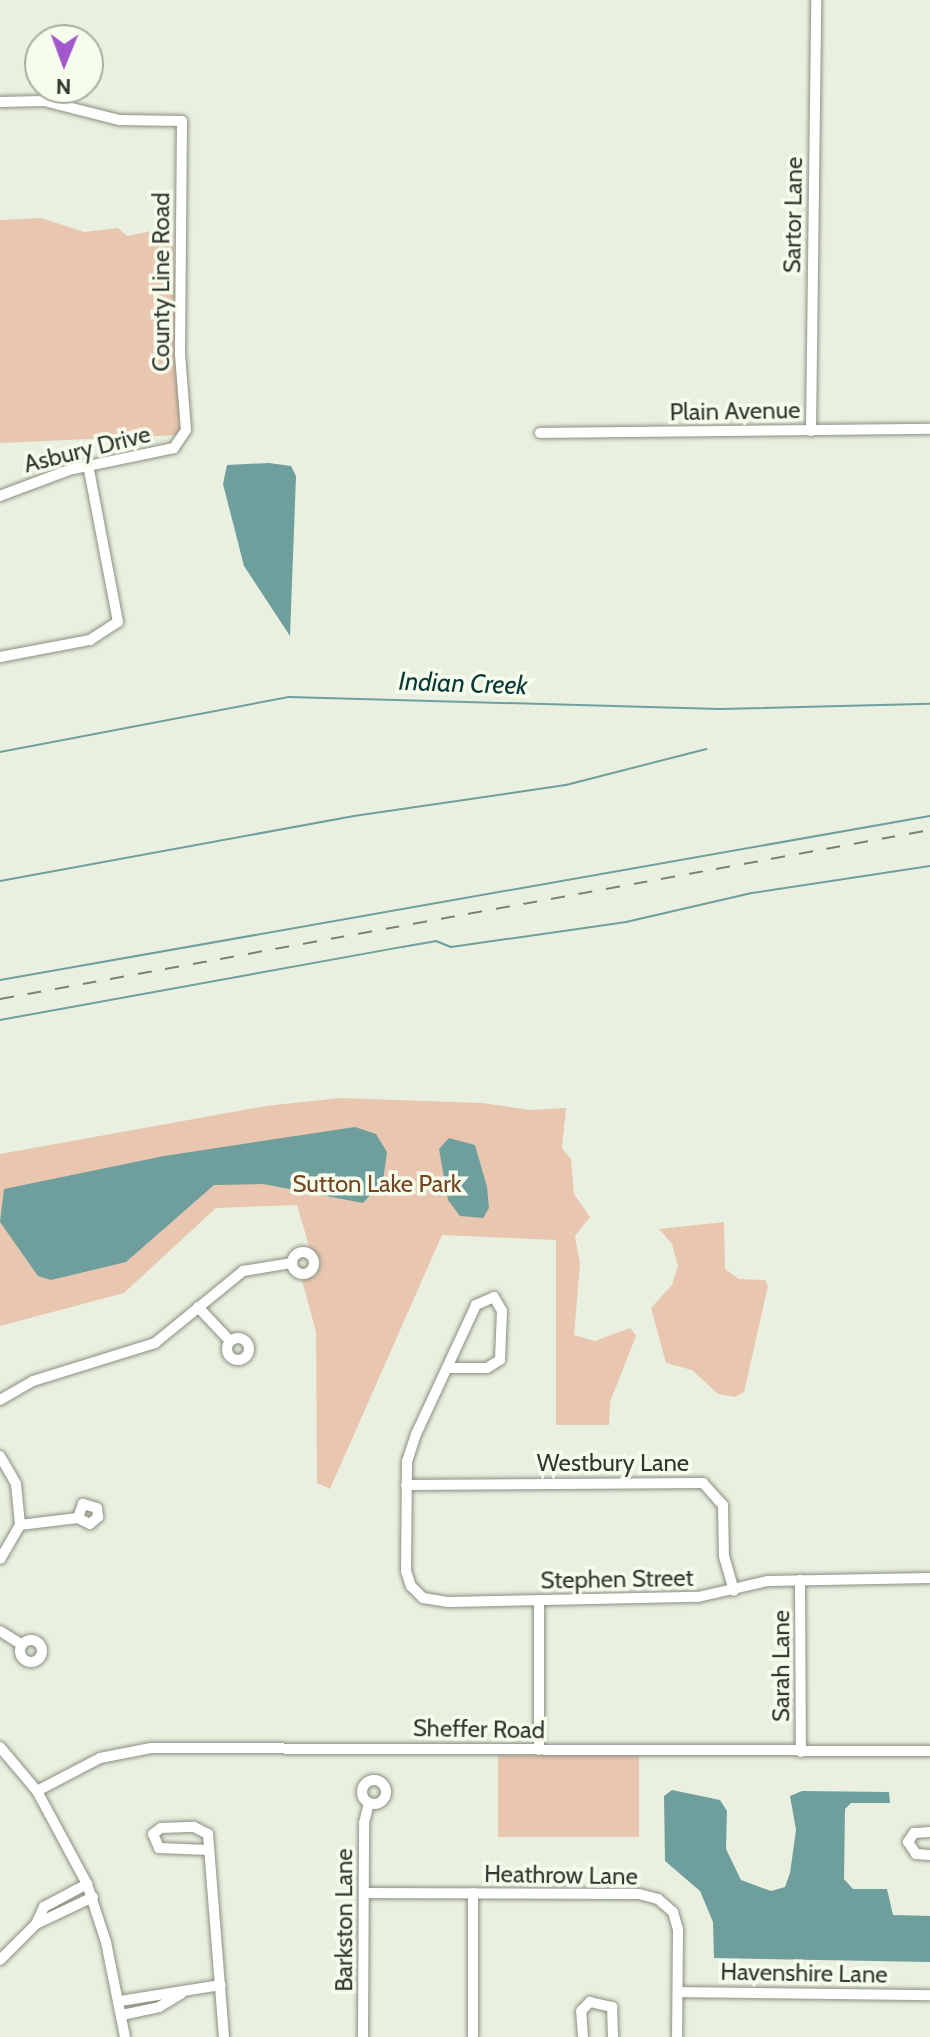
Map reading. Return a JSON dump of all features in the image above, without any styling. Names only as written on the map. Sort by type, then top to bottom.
[{"type":"street","name":"Sartor Lane","points":[[811,431],[816,0]]},
{"type":"street","name":"County Line Road","points":[[0,102],[54,102],[119,120],[182,121],[184,441]]},
{"type":"street","name":"Plain Avenue","points":[[540,433],[930,429]]},
{"type":"street","name":"Asbury Drive","points":[[0,496],[88,465],[174,448],[184,441]]},
{"type":"street","points":[[0,657],[90,640],[118,622],[118,601],[88,465]]},
{"type":"street","points":[[0,1400],[33,1381],[155,1343],[243,1271],[292,1263]]},
{"type":"street","name":"Stephen Street","points":[[448,1368],[497,1365],[502,1311],[494,1297],[482,1298],[476,1305],[409,1453],[406,1571],[416,1593],[439,1602],[698,1597],[759,1583],[930,1578]]},
{"type":"street","points":[[198,1307],[230,1341]]},
{"type":"street","points":[[0,1456],[16,1484],[20,1525],[0,1559]]},
{"type":"street","name":"Westbury Lane","points":[[406,1485],[703,1483],[723,1505],[724,1556],[734,1591]]},
{"type":"street","points":[[20,1525],[78,1518]]},
{"type":"street","name":"Sarah Lane","points":[[800,1580],[801,1752]]},
{"type":"street","points":[[539,1601],[539,1750]]},
{"type":"street","points":[[0,1631],[22,1645]]},
{"type":"street","points":[[0,1747],[37,1791],[93,1897],[120,2001],[125,2037]]},
{"type":"street","name":"Sheffer Road","points":[[37,1791],[95,1760],[151,1748],[930,1751]]},
{"type":"street","name":"Barkston Lane","points":[[363,2037],[369,1803]]},
{"type":"street","points":[[209,1850],[163,1849],[152,1837],[161,1828],[199,1827],[207,1831],[209,1850],[221,1985],[224,2037]]},
{"type":"street","points":[[930,1832],[914,1833],[908,1842],[916,1854],[930,1855]]},
{"type":"street","points":[[36,1924],[44,1907],[87,1884]]},
{"type":"street","name":"Heathrow Lane","points":[[365,1893],[639,1894],[658,1899],[673,1912],[678,1929],[677,2037]]},
{"type":"street","points":[[473,1893],[473,2037]]},
{"type":"street","points":[[0,1960],[36,1924],[93,1897]]},
{"type":"street","points":[[120,2001],[159,1993],[181,1994],[221,1985]]},
{"type":"street","name":"Havenshire Lane","points":[[678,1992],[930,1995]]},
{"type":"street","points":[[122,2015],[165,2004],[181,1994]]},
{"type":"street","points":[[583,2037],[581,2011],[590,2002],[612,2007],[613,2037]]},
{"type":"green space","points":[[41,218],[84,232],[118,228],[127,236],[173,227],[180,435],[0,443],[0,220]]},
{"type":"green space","name":"Sutton Lake Park","points":[[340,1098],[482,1103],[530,1110],[566,1108],[562,1148],[571,1159],[574,1194],[590,1217],[575,1236],[580,1264],[574,1335],[595,1341],[630,1328],[636,1336],[610,1402],[609,1425],[556,1425],[556,1240],[442,1235],[330,1489],[317,1483],[316,1332],[302,1280],[316,1276],[321,1263],[309,1246],[297,1205],[216,1208],[124,1293],[0,1326],[0,1154],[266,1106]]},
{"type":"green space","points":[[724,1222],[725,1269],[739,1279],[765,1280],[768,1286],[744,1392],[735,1397],[718,1394],[692,1370],[666,1363],[651,1308],[672,1285],[678,1266],[672,1244],[659,1229]]},
{"type":"green space","points":[[498,1755],[639,1755],[639,1837],[498,1837]]},
{"type":"water","points":[[269,463],[291,466],[296,476],[290,636],[244,566],[223,484],[227,465]]},
{"type":"water","points":[[355,1127],[376,1134],[387,1152],[383,1181],[363,1203],[263,1184],[214,1185],[126,1262],[51,1280],[38,1276],[0,1222],[4,1189],[164,1156]]},
{"type":"water","points":[[449,1138],[475,1145],[487,1187],[489,1208],[483,1218],[460,1216],[448,1200],[439,1149]]},
{"type":"water","points":[[672,1790],[720,1800],[727,1811],[726,1849],[741,1880],[771,1891],[785,1887],[790,1873],[796,1830],[790,1796],[802,1791],[889,1792],[890,1803],[851,1803],[845,1809],[844,1879],[853,1889],[887,1889],[893,1915],[930,1916],[930,1962],[714,1958],[713,1922],[700,1891],[665,1861],[664,1796]]},
{"type":"waterway","name":"Indian Creek","points":[[0,752],[289,697],[720,709],[930,704]]},
{"type":"waterway","points":[[0,881],[354,816],[566,785],[706,749]]},
{"type":"waterway","points":[[0,980],[930,816]]},
{"type":"waterway","points":[[0,1020],[436,941],[451,947],[626,922],[752,893],[930,866]]},
{"type":"railway","points":[[0,999],[930,830]]}]
